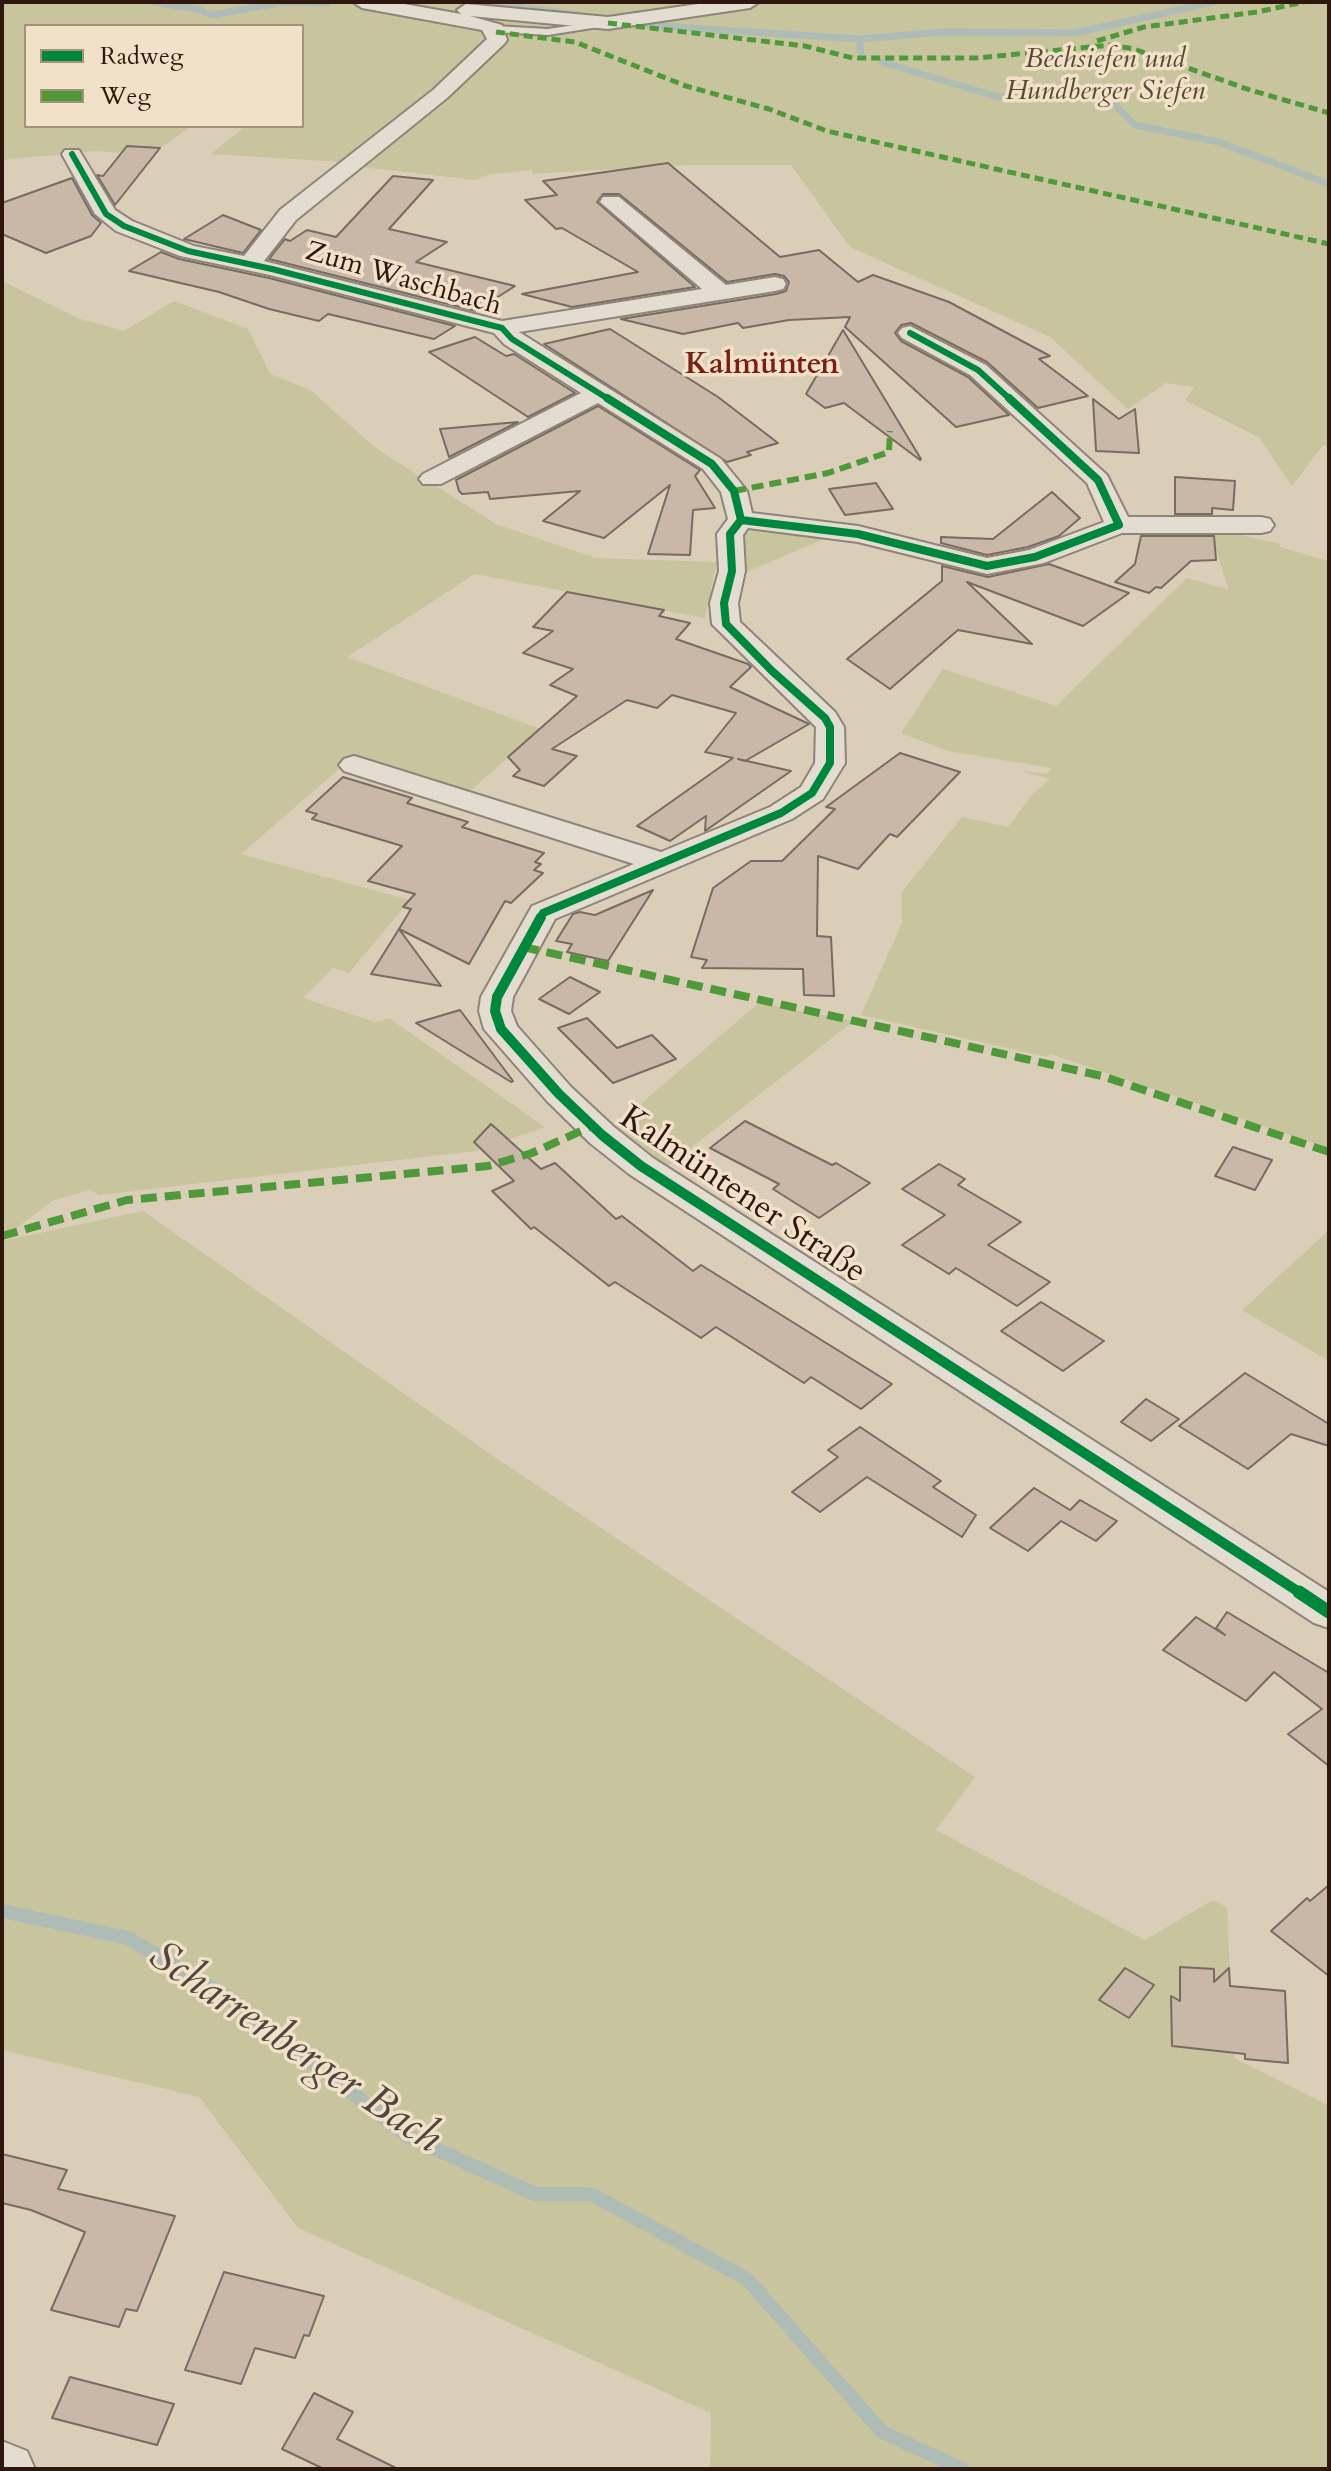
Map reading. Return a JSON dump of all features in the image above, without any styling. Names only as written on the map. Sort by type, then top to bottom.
[{"type":"street","points":[[362,2],[495,29]]},
{"type":"street","points":[[368,2],[608,23],[750,2]]},
{"type":"street","name":"Zum Waschbach","points":[[250,264],[288,215],[479,60],[497,40],[495,29]]},
{"type":"street","name":"Zum Waschbach","points":[[72,154],[106,214],[116,222],[188,251],[502,328],[512,339],[717,468],[734,491],[741,520]]},
{"type":"street","points":[[611,202],[721,293]]},
{"type":"street","points":[[502,328],[775,284]]},
{"type":"street","points":[[910,333],[978,370],[1098,480],[1119,525]]},
{"type":"street","points":[[432,479],[572,405],[602,393]]},
{"type":"street","points":[[741,520],[858,534],[987,566],[1035,557],[1119,525],[1261,525]]},
{"type":"street","name":"Kalmüntener Straße","points":[[741,520],[730,534],[732,571],[724,603],[726,624],[772,671],[825,718],[830,727],[830,763],[812,793],[793,807],[570,899],[538,917],[497,997],[495,1011],[507,1036],[602,1135],[641,1166],[1329,1612]]},
{"type":"street","points":[[354,765],[661,862]]},
{"type":"street","points":[[570,899],[564,888],[573,870],[589,859],[590,846],[586,840]]},
{"type":"lane","points":[[495,29],[548,32],[608,23]]},
{"type":"green space","name":"Bechsiefen und Hundberger Siefen","points":[[2,2],[734,2],[692,13],[769,2],[1329,2],[1329,446],[1323,445],[1292,486],[1260,438],[1185,400],[1194,387],[1166,383],[1128,409],[1050,337],[850,247],[791,165],[686,165],[532,174],[533,170],[490,174],[475,180],[361,167],[498,52],[487,47],[450,81],[343,162],[211,154],[244,128],[304,128],[304,24],[24,24],[24,128],[188,128],[151,155],[96,151],[2,160]]},
{"type":"green space","points":[[2,281],[80,319],[124,331],[174,301],[248,329],[270,374],[310,390],[377,449],[496,524],[595,558],[717,562],[705,618],[475,574],[347,657],[540,729],[468,793],[354,756],[241,854],[410,900],[349,973],[333,968],[303,998],[375,1022],[389,1018],[545,1127],[476,1151],[99,1195],[90,1190],[52,1201],[2,1239]]},
{"type":"green space","points":[[757,529],[831,536],[744,573],[741,541],[747,533]]},
{"type":"green space","points":[[1220,530],[1281,544],[1279,547],[1329,561],[1329,1148],[1050,1054],[1047,1057],[861,1015],[902,923],[902,892],[962,817],[1008,827],[1032,795],[1050,779],[1021,771],[1047,774],[1051,768],[948,751],[901,733],[943,669],[1056,706],[1187,578],[1229,590],[1210,531]]},
{"type":"green space","points":[[759,1003],[854,1021],[665,1168],[612,1128]]},
{"type":"green space","points":[[143,1211],[499,1460],[975,1777],[936,1830],[1145,1940],[1213,1900],[1227,1907],[1234,2058],[1329,2106],[1329,2469],[710,2469],[711,2413],[298,2228],[199,2097],[2,2050],[2,1241]]},
{"type":"green space","points":[[1329,1230],[1329,1361],[1242,1310]]},
{"type":"building","points":[[127,146],[160,148],[115,205],[97,175],[103,176]]},
{"type":"building","points":[[668,163],[780,257],[819,250],[858,282],[873,275],[949,302],[1050,356],[1039,359],[1088,396],[1038,408],[987,362],[911,323],[901,325],[895,333],[901,341],[968,377],[1009,415],[956,427],[845,327],[850,317],[789,320],[743,328],[738,323],[683,334],[621,319],[776,294],[786,291],[789,282],[784,276],[775,274],[727,282],[619,194],[603,194],[597,202],[695,287],[572,307],[522,294],[638,272],[562,228],[556,229],[525,200],[557,195],[543,181]]},
{"type":"building","points":[[393,176],[433,180],[389,229],[447,242],[416,262],[515,286],[476,311],[269,259],[285,239],[290,241],[307,230],[336,237]]},
{"type":"building","points":[[72,178],[92,215],[101,223],[91,236],[46,253],[2,234],[2,203]]},
{"type":"building","points":[[223,215],[261,230],[243,253],[184,239]]},
{"type":"building","points":[[161,252],[455,326],[434,339],[328,314],[319,321],[269,309],[219,292],[129,271]]},
{"type":"building","points":[[610,329],[718,397],[778,443],[727,462],[544,344]]},
{"type":"building","points":[[843,330],[920,460],[844,403],[825,408],[806,394]]},
{"type":"building","points":[[475,337],[506,356],[514,354],[575,393],[528,417],[429,352]]},
{"type":"building","points":[[1093,399],[1119,419],[1135,409],[1139,453],[1096,451]]},
{"type":"building","points":[[598,406],[700,470],[695,476],[715,508],[693,510],[690,555],[648,554],[670,485],[604,538],[543,521],[580,491],[490,499],[488,492],[462,494],[459,491],[456,480]]},
{"type":"building","points":[[518,422],[449,457],[440,429]]},
{"type":"building","points":[[1175,477],[1235,481],[1233,510],[1212,508],[1212,514],[1175,514]]},
{"type":"building","points":[[876,483],[893,509],[845,515],[829,489]]},
{"type":"building","points":[[1052,492],[1080,518],[1059,536],[1028,547],[987,555],[941,543],[941,537],[993,539]]},
{"type":"building","points":[[1141,536],[1214,536],[1216,560],[1191,561],[1161,588],[1156,587],[1149,593],[1115,582],[1135,564]]},
{"type":"building","points":[[1049,564],[1129,593],[1083,626],[967,582],[1032,644],[958,630],[890,689],[847,659],[942,581],[942,566],[988,577]]},
{"type":"building","points":[[567,592],[664,610],[659,616],[690,623],[676,639],[748,664],[751,667],[730,687],[809,724],[746,761],[791,771],[705,831],[706,816],[670,841],[637,826],[733,758],[705,752],[736,713],[672,695],[657,708],[627,700],[552,749],[577,756],[544,786],[513,776],[520,770],[508,757],[577,696],[550,685],[573,669],[523,653],[553,631],[533,627]]},
{"type":"building","points":[[900,753],[960,772],[897,837],[890,834],[858,869],[818,856],[817,936],[831,937],[834,996],[804,995],[803,969],[702,968],[707,960],[691,957],[713,888],[751,861],[782,861],[835,809],[826,807]]},
{"type":"building","points":[[343,777],[412,798],[407,803],[468,822],[462,827],[544,853],[535,862],[541,864],[534,870],[543,873],[511,903],[505,901],[469,964],[399,929],[411,909],[403,907],[415,894],[368,881],[402,846],[312,819],[317,814],[306,811]]},
{"type":"building","points":[[653,890],[608,961],[567,952],[572,944],[556,941],[573,914],[595,915]]},
{"type":"building","points":[[399,929],[441,986],[371,974]]},
{"type":"building","points":[[570,977],[600,992],[569,1014],[539,999]]},
{"type":"building","points":[[460,1010],[513,1081],[416,1023]]},
{"type":"building","points":[[587,1018],[617,1048],[652,1035],[676,1059],[613,1083],[558,1028]]},
{"type":"building","points":[[745,1121],[832,1165],[836,1163],[870,1183],[819,1218],[773,1189],[779,1184],[710,1148]]},
{"type":"building","points":[[491,1124],[541,1169],[555,1163],[616,1219],[622,1216],[693,1271],[701,1265],[892,1384],[861,1409],[811,1377],[804,1383],[716,1327],[701,1338],[615,1282],[609,1286],[534,1227],[531,1229],[492,1191],[514,1181],[474,1142]]},
{"type":"building","points":[[1233,1147],[1272,1160],[1255,1190],[1215,1176]]},
{"type":"building","points":[[939,1164],[965,1179],[958,1185],[1021,1222],[988,1245],[1050,1282],[1017,1306],[956,1268],[949,1274],[902,1245],[945,1215],[902,1189]]},
{"type":"building","points":[[1041,1302],[1104,1341],[1063,1371],[1001,1331]]},
{"type":"building","points":[[1245,1373],[1329,1424],[1329,1446],[1291,1434],[1248,1469],[1179,1426]]},
{"type":"building","points":[[1146,1399],[1179,1419],[1151,1441],[1121,1422]]},
{"type":"building","points":[[860,1427],[941,1481],[933,1487],[976,1515],[962,1537],[867,1477],[820,1512],[792,1492],[838,1457],[828,1450]]},
{"type":"building","points":[[1034,1488],[1070,1510],[1080,1500],[1117,1521],[1096,1541],[1061,1521],[1028,1551],[990,1528]]},
{"type":"building","points":[[1227,1612],[1329,1673],[1329,1766],[1288,1734],[1322,1709],[1274,1672],[1246,1701],[1163,1650],[1196,1617],[1225,1635],[1216,1628]]},
{"type":"building","points":[[1329,1885],[1329,1976],[1271,1931],[1307,1898],[1310,1901]]},
{"type":"building","points":[[1180,1967],[1214,1969],[1214,1982],[1229,1968],[1230,1986],[1285,1991],[1288,2063],[1245,2059],[1245,2054],[1172,2046],[1171,1996],[1180,2001]]},
{"type":"building","points":[[1125,1968],[1154,1985],[1129,2018],[1099,2000]]},
{"type":"building","points":[[2,2154],[67,2170],[58,2189],[175,2216],[137,2311],[126,2309],[119,2327],[51,2310],[85,2232],[31,2210],[2,2203]]},
{"type":"building","points":[[224,2272],[324,2296],[309,2336],[304,2335],[295,2358],[255,2348],[241,2384],[185,2370]]},
{"type":"building","points":[[70,2377],[174,2404],[157,2445],[52,2418]]},
{"type":"building","points":[[314,2393],[353,2412],[337,2439],[398,2469],[324,2469],[282,2449]]},
{"type":"waterway","points":[[155,2],[197,9],[212,15],[283,2],[328,3]]},
{"type":"waterway","points":[[481,2],[578,15]]},
{"type":"waterway","points":[[859,39],[943,32],[1075,33],[1213,2]]},
{"type":"waterway","points":[[645,25],[859,39]]},
{"type":"waterway","points":[[859,39],[861,52]]},
{"type":"waterway","points":[[882,62],[998,97],[1051,93],[1112,102],[1135,125],[1219,142],[1329,184]]},
{"type":"waterway","name":"Scharrenberger Bach","points":[[2,1911],[128,1938],[226,1996],[409,2137],[535,2194],[591,2194],[747,2279],[882,2432],[962,2469]]},
{"type":"marked path","points":[[1097,41],[1144,27],[1257,12],[1304,2]]},
{"type":"marked path","points":[[608,23],[805,46],[853,58],[977,58],[1111,45],[1134,49],[1250,90],[1329,113]]},
{"type":"marked path","points":[[496,32],[575,42],[686,86],[769,109],[827,131],[1329,244]]},
{"type":"marked path","points":[[734,491],[828,473],[889,452],[890,431]]},
{"type":"marked path","points":[[523,947],[1102,1076],[1329,1152]]},
{"type":"marked path","points":[[2,1236],[127,1200],[488,1166],[532,1153],[592,1126]]},
{"type":"cycle path","points":[[72,154],[106,214],[124,226],[188,251],[272,269],[502,328],[512,339],[712,464],[734,491],[741,520]]},
{"type":"cycle path","points":[[741,520],[858,534],[987,566],[1035,557],[1119,525],[1098,480],[978,370],[910,333]]},
{"type":"cycle path","points":[[741,520],[730,534],[732,571],[724,603],[726,624],[772,671],[825,718],[830,727],[830,763],[812,793],[781,813],[543,913],[497,997],[495,1011],[501,1029],[559,1094],[602,1135],[641,1166],[1329,1612]]},
{"type":"district","name":"Kalmünten","points":[[762,366]]}]
